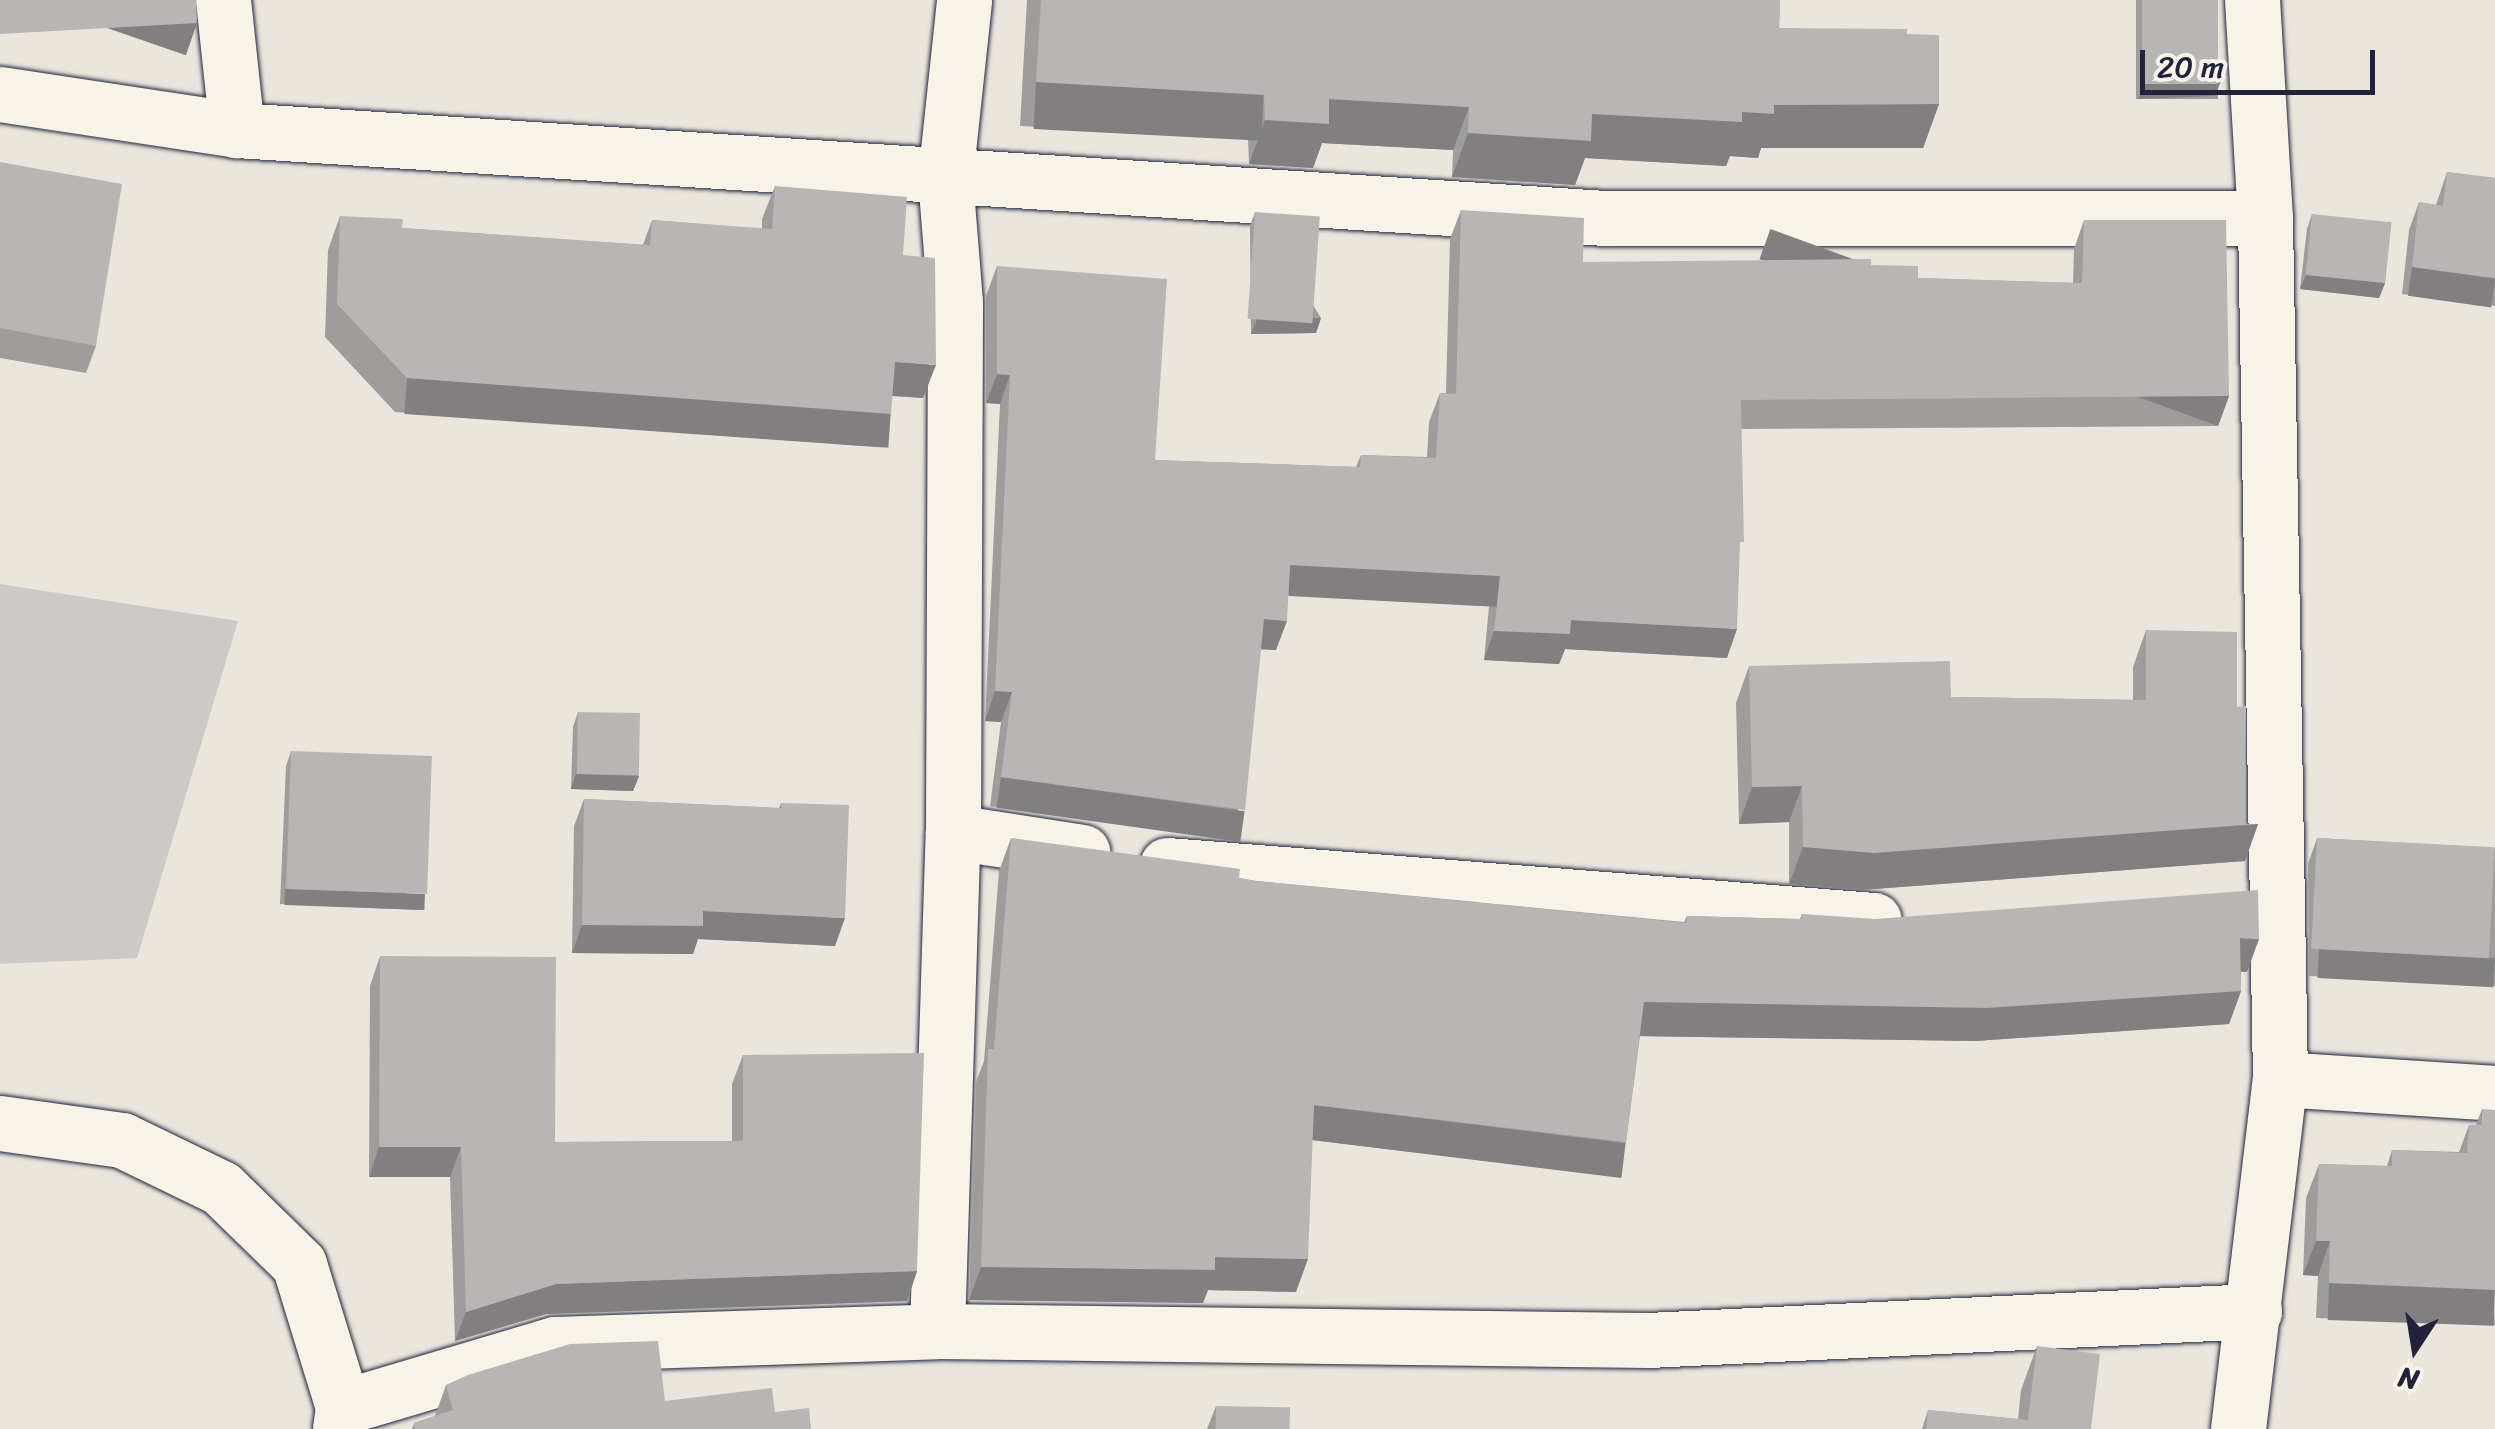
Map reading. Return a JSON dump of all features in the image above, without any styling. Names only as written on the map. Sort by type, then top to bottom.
[{"type":"street","points":[[223,0],[237,130]]},
{"type":"street","points":[[936,1331],[953,832],[955,302],[945,179],[964,0]]},
{"type":"street","points":[[2238,1429],[2280,1079],[2256,891],[2265,218],[2252,0]]},
{"type":"street","points":[[0,94],[237,130],[945,179],[1606,218],[2265,218]]},
{"type":"street","points":[[953,832],[1171,866],[1861,920],[1920,916]]},
{"type":"street","points":[[2280,1079],[2495,1093]]},
{"type":"street","points":[[0,1123],[122,1140],[222,1188],[300,1264],[342,1418],[554,1344],[936,1331],[1648,1340],[2254,1311]]},
{"type":"shaded area","points":[[0,584],[238,621],[137,958],[0,964]]},
{"type":"building","points":[[0,0],[196,0],[197,23],[0,34]]},
{"type":"building","points":[[1041,0],[1780,0],[1779,28],[1907,29],[1907,34],[1939,35],[1939,104],[1774,105],[1774,114],[1742,112],[1742,122],[1592,114],[1591,141],[1468,133],[1469,107],[1329,99],[1329,124],[1265,120],[1264,95],[1036,82]]},
{"type":"building","points":[[2142,0],[2218,0],[2218,84],[2142,84]]},
{"type":"building","points":[[0,162],[122,184],[96,346],[0,328]]},
{"type":"building","points":[[2447,172],[2495,178],[2495,278],[2412,267],[2419,202],[2443,206]]},
{"type":"building","points":[[775,186],[907,197],[903,255],[935,258],[936,365],[895,362],[891,414],[407,378],[337,304],[340,216],[403,219],[402,228],[650,245],[652,220],[772,229]]},
{"type":"building","points":[[1461,210],[1584,218],[1583,262],[1871,259],[1871,265],[1918,266],[1918,278],[2082,283],[2084,220],[2226,220],[2229,396],[1741,400],[1744,542],[1740,542],[1737,629],[1571,620],[1570,634],[1494,631],[1500,576],[1290,565],[1287,621],[1264,619],[1245,810],[1001,777],[1012,692],[995,691],[1010,375],[997,374],[997,266],[1167,279],[1155,460],[1360,467],[1361,455],[1436,458],[1440,393],[1456,394]]},
{"type":"building","points":[[1255,212],[1320,217],[1312,323],[1248,319]]},
{"type":"building","points":[[2312,214],[2392,222],[2385,283],[2306,275]]},
{"type":"building","points":[[2146,630],[2237,632],[2237,707],[2246,706],[2245,824],[2258,824],[1874,853],[1803,847],[1802,786],[1752,787],[1749,666],[1950,661],[1951,697],[2146,700]]},
{"type":"building","points":[[578,712],[640,713],[639,775],[577,774]]},
{"type":"building","points":[[291,751],[432,756],[427,894],[286,889]]},
{"type":"building","points":[[584,799],[781,808],[781,803],[849,805],[845,918],[703,911],[703,926],[582,925]]},
{"type":"building","points":[[1011,838],[1240,869],[1239,878],[1256,881],[1687,923],[1687,916],[1802,919],[1802,914],[1875,919],[2258,890],[2259,939],[2240,938],[2241,991],[1987,1008],[1644,1002],[1626,1142],[1314,1105],[1308,1259],[1215,1257],[1215,1270],[981,1267],[988,1049],[994,1049]]},
{"type":"building","points":[[2317,838],[2495,847],[2489,958],[2311,949]]},
{"type":"building","points":[[380,956],[556,957],[555,1142],[743,1141],[743,1055],[924,1053],[917,1271],[556,1284],[466,1312],[461,1147],[379,1147]]},
{"type":"building","points":[[2482,1109],[2495,1110],[2495,1290],[2329,1283],[2330,1241],[2316,1241],[2319,1164],[2392,1166],[2392,1150],[2467,1153],[2469,1125],[2482,1125]]},
{"type":"building","points":[[658,1341],[665,1401],[772,1388],[775,1412],[809,1408],[811,1429],[415,1429],[414,1423],[453,1410],[446,1385],[468,1375],[570,1344]]},
{"type":"building","points":[[2037,1346],[2100,1354],[2091,1429],[1926,1429],[1928,1410],[2028,1420]]},
{"type":"building","points":[[1216,1406],[1290,1407],[1290,1429],[1216,1429]]}]
